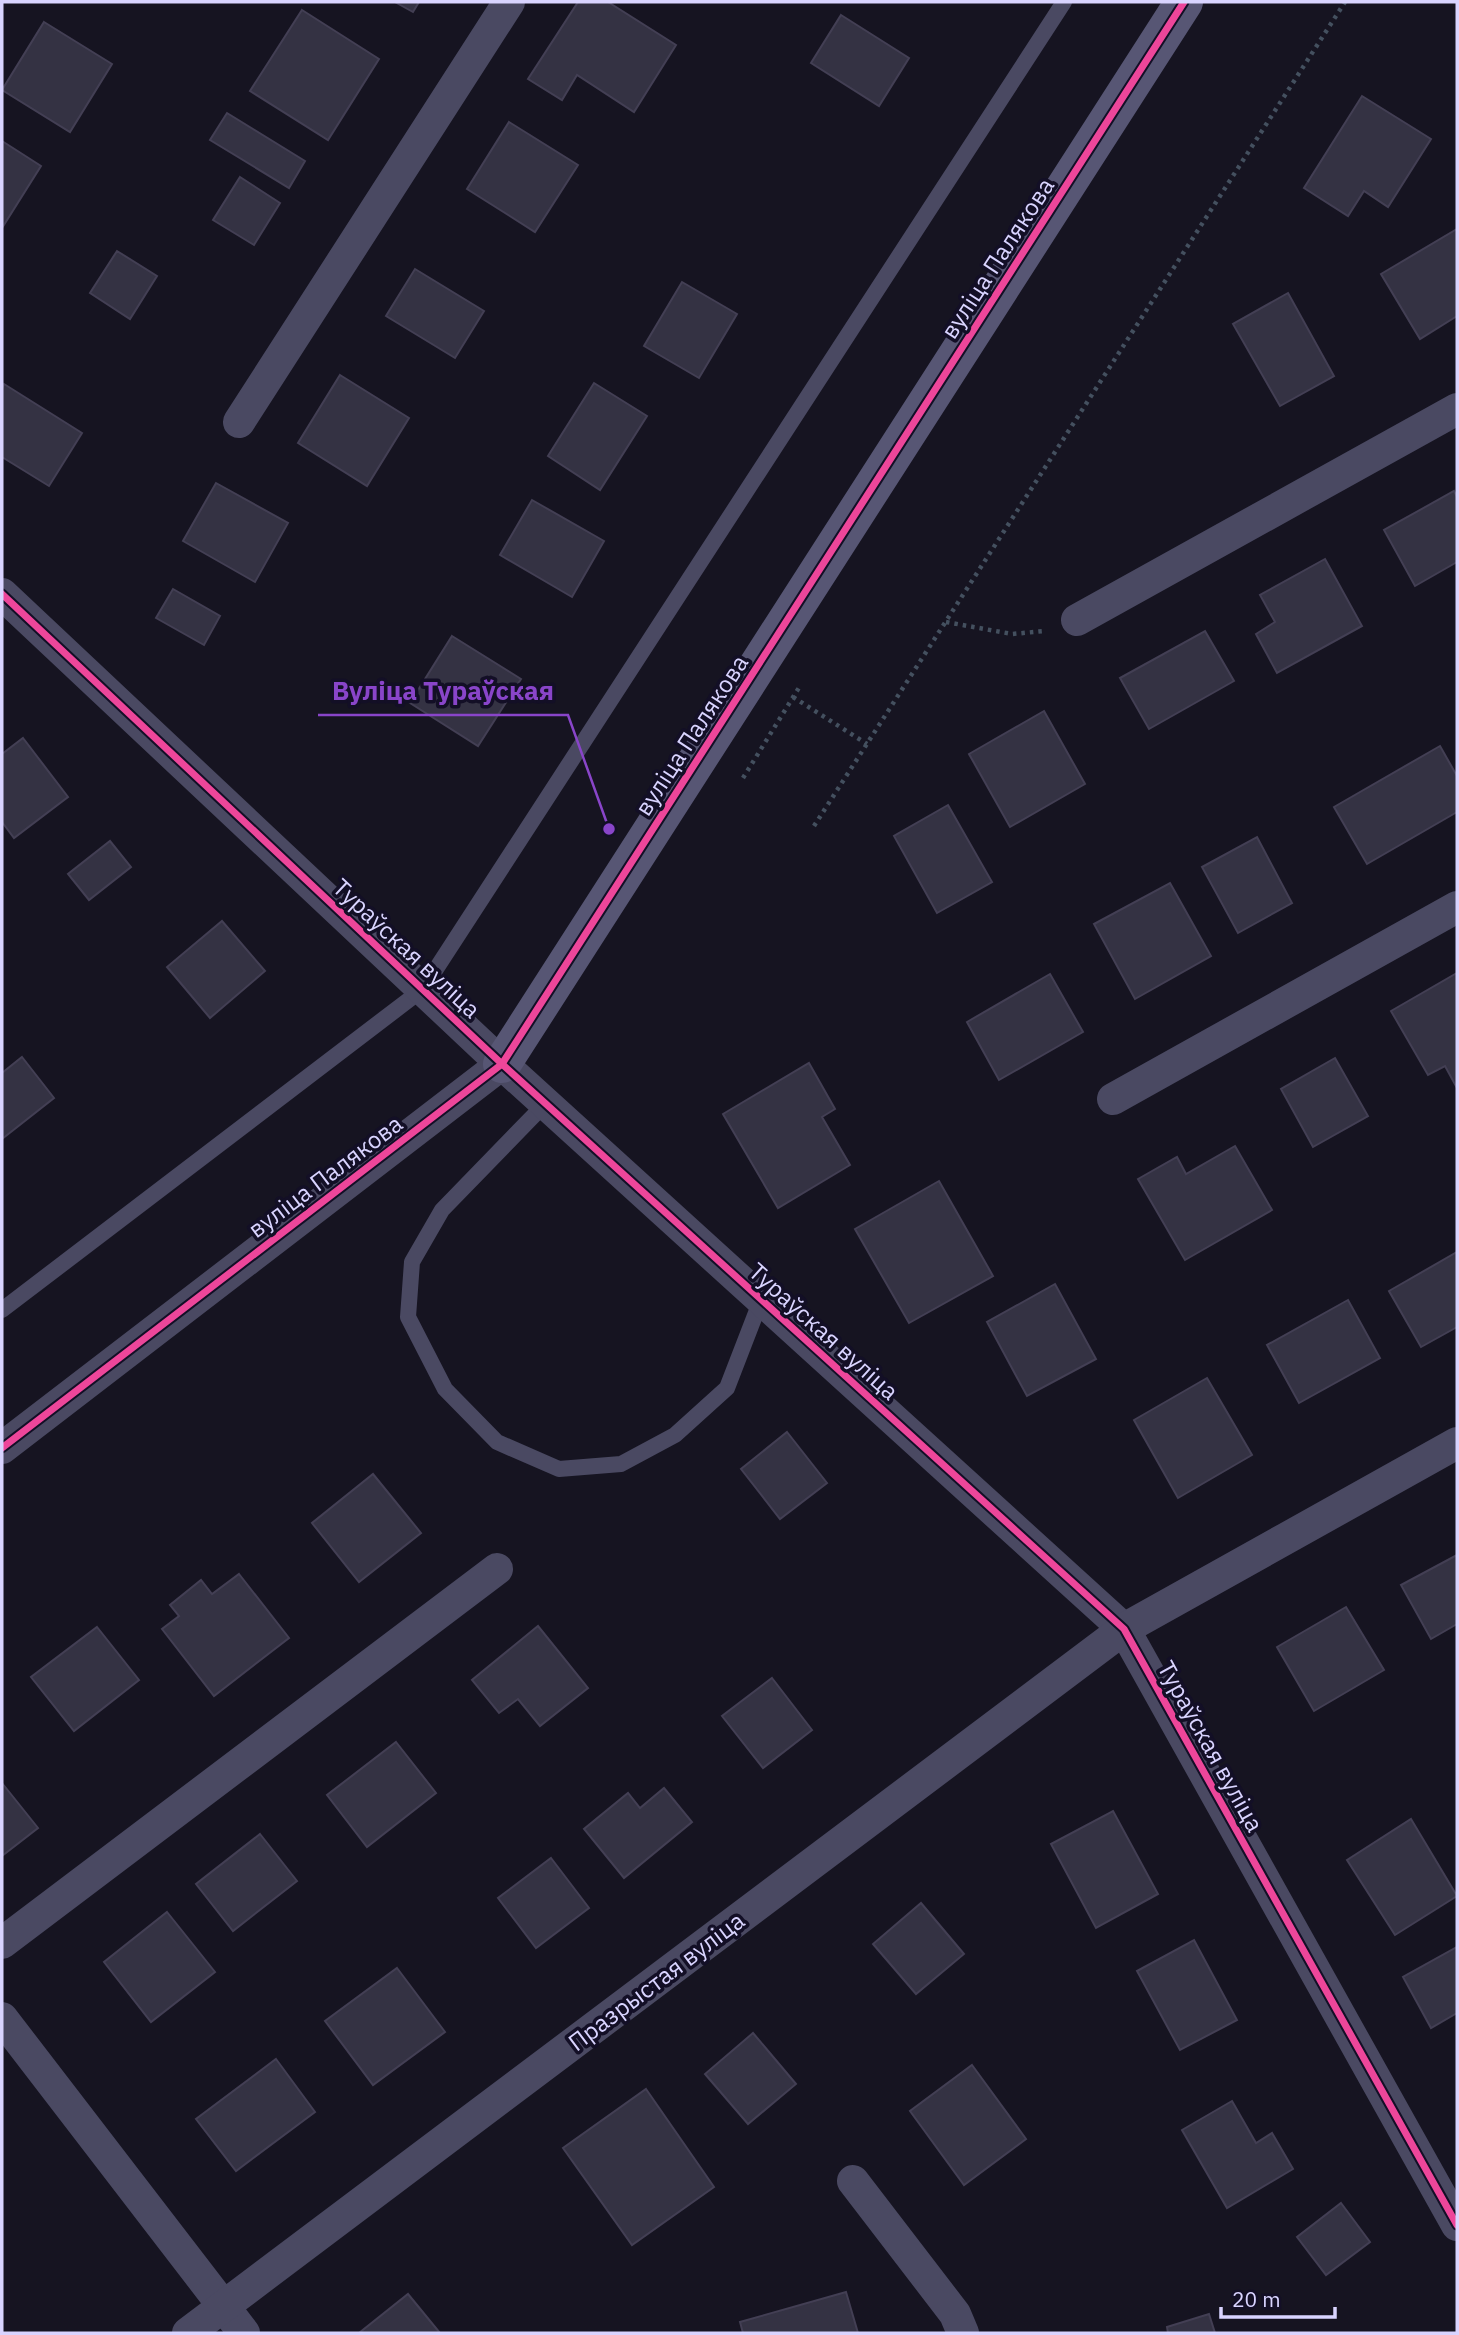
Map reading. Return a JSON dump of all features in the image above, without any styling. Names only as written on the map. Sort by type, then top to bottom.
[{"type":"street","points":[[239,422],[509,2]]},
{"type":"street","name":"вуліца Палякова","points":[[2,1448],[502,1064],[1184,2]]},
{"type":"street","points":[[1077,620],[1457,409]]},
{"type":"street","name":"Тураўская вуліца","points":[[2,594],[545,1104],[1124,1629],[1457,2225]]},
{"type":"street","points":[[1113,1099],[1457,907]]},
{"type":"street","name":"Празрыстая вуліца","points":[[188,2333],[1124,1629],[1457,1443]]},
{"type":"street","points":[[2,1943],[497,1569]]},
{"type":"street","points":[[2,2018],[244,2333]]},
{"type":"street","points":[[853,2181],[955,2314],[964,2333]]},
{"type":"lane","points":[[2,1310],[423,989],[1064,2]]},
{"type":"lane","points":[[545,1104],[442,1210],[412,1262],[408,1317],[445,1389],[497,1442],[559,1469],[621,1464],[675,1435],[727,1388],[761,1300]]},
{"type":"path","points":[[814,826],[1345,2]]},
{"type":"path","points":[[946,622],[1012,634],[1038,633],[1077,620]]},
{"type":"path","points":[[743,778],[800,686]]},
{"type":"path","points":[[793,697],[867,744]]},
{"type":"building","points":[[395,2],[419,2],[413,12]]},
{"type":"building","points":[[578,2],[608,2],[676,45],[634,112],[577,75],[562,100],[528,79]]},
{"type":"building","points":[[302,10],[379,59],[328,140],[250,91]]},
{"type":"building","points":[[841,15],[909,58],[879,106],[811,63]]},
{"type":"building","points":[[44,22],[112,64],[70,132],[2,90]]},
{"type":"building","points":[[1362,96],[1431,139],[1388,207],[1364,191],[1348,216],[1304,188]]},
{"type":"building","points":[[227,113],[305,161],[289,188],[210,140]]},
{"type":"building","points":[[509,122],[578,165],[535,232],[467,189]]},
{"type":"building","points":[[2,141],[41,166],[2,228]]},
{"type":"building","points":[[240,177],[280,203],[254,245],[213,220]]},
{"type":"building","points":[[1457,229],[1457,316],[1420,339],[1381,274]]},
{"type":"building","points":[[117,251],[157,276],[130,319],[90,293]]},
{"type":"building","points":[[415,269],[484,311],[455,358],[386,316]]},
{"type":"building","points":[[682,282],[737,314],[699,378],[644,346]]},
{"type":"building","points":[[1288,293],[1334,376],[1280,406],[1233,324]]},
{"type":"building","points":[[340,375],[409,418],[367,486],[298,443]]},
{"type":"building","points":[[594,383],[647,416],[600,490],[548,456]]},
{"type":"building","points":[[4,384],[82,433],[49,486],[2,457]]},
{"type":"building","points":[[216,483],[288,523],[255,582],[183,541]]},
{"type":"building","points":[[1454,491],[1457,497],[1457,562],[1415,586],[1384,530]]},
{"type":"building","points":[[532,500],[604,541],[572,597],[500,555]]},
{"type":"building","points":[[1325,559],[1362,626],[1277,673],[1256,634],[1275,622],[1260,595]]},
{"type":"building","points":[[173,589],[220,616],[204,645],[156,618]]},
{"type":"building","points":[[1205,631],[1234,681],[1149,729],[1120,678]]},
{"type":"building","points":[[452,636],[521,679],[478,746],[410,703]]},
{"type":"building","points":[[1044,711],[1085,784],[1010,827],[969,754]]},
{"type":"building","points":[[23,738],[68,797],[14,838],[2,822],[2,754]]},
{"type":"building","points":[[1440,746],[1457,776],[1457,812],[1367,864],[1334,807]]},
{"type":"building","points":[[948,805],[992,882],[937,913],[894,836]]},
{"type":"building","points":[[1257,837],[1292,903],[1238,933],[1202,867]]},
{"type":"building","points":[[110,841],[131,867],[89,900],[68,874]]},
{"type":"building","points":[[1170,883],[1211,956],[1135,999],[1094,924]]},
{"type":"building","points":[[222,921],[265,971],[210,1018],[167,967]]},
{"type":"building","points":[[1457,973],[1457,1088],[1445,1066],[1428,1075],[1391,1011]]},
{"type":"building","points":[[1050,974],[1083,1032],[999,1080],[967,1022]]},
{"type":"building","points":[[22,1057],[54,1098],[2,1139],[2,1073]]},
{"type":"building","points":[[1335,1058],[1368,1116],[1313,1147],[1281,1089]]},
{"type":"building","points":[[809,1063],[835,1109],[822,1117],[850,1165],[778,1208],[723,1114]]},
{"type":"building","points":[[1235,1146],[1272,1210],[1185,1260],[1138,1179],[1177,1157],[1186,1174]]},
{"type":"building","points":[[939,1181],[993,1276],[909,1323],[855,1229]]},
{"type":"building","points":[[1457,1252],[1457,1327],[1421,1347],[1389,1291]]},
{"type":"building","points":[[1055,1284],[1096,1359],[1027,1396],[987,1322]]},
{"type":"building","points":[[1348,1300],[1380,1358],[1299,1403],[1267,1345]]},
{"type":"building","points":[[1207,1378],[1252,1455],[1178,1498],[1134,1420]]},
{"type":"building","points":[[787,1432],[827,1483],[780,1519],[741,1469]]},
{"type":"building","points":[[373,1474],[421,1533],[359,1582],[312,1523]]},
{"type":"building","points":[[1457,1555],[1457,1624],[1431,1639],[1401,1585]]},
{"type":"building","points":[[239,1574],[289,1638],[214,1696],[162,1629],[179,1616],[170,1605],[201,1580],[212,1594]]},
{"type":"building","points":[[1346,1607],[1384,1670],[1314,1711],[1277,1647]]},
{"type":"building","points":[[538,1626],[588,1688],[540,1726],[518,1699],[499,1713],[472,1680]]},
{"type":"building","points":[[97,1627],[139,1680],[74,1731],[31,1677]]},
{"type":"building","points":[[772,1678],[812,1730],[763,1768],[722,1716]]},
{"type":"building","points":[[396,1742],[436,1793],[367,1847],[327,1795]]},
{"type":"building","points":[[2,1783],[38,1828],[2,1856]]},
{"type":"building","points":[[664,1788],[692,1822],[624,1878],[584,1829],[628,1793],[640,1808]]},
{"type":"building","points":[[1113,1811],[1158,1894],[1096,1928],[1051,1844]]},
{"type":"building","points":[[1411,1819],[1457,1896],[1395,1935],[1347,1860]]},
{"type":"building","points":[[260,1834],[297,1881],[233,1931],[196,1884]]},
{"type":"building","points":[[551,1858],[589,1908],[536,1948],[498,1898]]},
{"type":"building","points":[[921,1903],[964,1954],[916,1994],[873,1944]]},
{"type":"building","points":[[167,1912],[215,1972],[151,2022],[104,1962]]},
{"type":"building","points":[[1194,1940],[1237,2020],[1180,2050],[1137,1971]]},
{"type":"building","points":[[1457,1947],[1457,2013],[1431,2028],[1403,1977]]},
{"type":"building","points":[[397,1968],[445,2032],[373,2085],[325,2021]]},
{"type":"building","points":[[753,2033],[796,2084],[748,2124],[705,2074]]},
{"type":"building","points":[[276,2059],[315,2112],[236,2171],[196,2119]]},
{"type":"building","points":[[972,2065],[1026,2139],[964,2185],[910,2111]]},
{"type":"building","points":[[646,2089],[714,2187],[632,2245],[563,2148]]},
{"type":"building","points":[[1232,2101],[1256,2143],[1272,2133],[1293,2169],[1227,2208],[1182,2130]]},
{"type":"building","points":[[1341,2203],[1370,2242],[1326,2275],[1297,2237]]},
{"type":"building","points":[[846,2292],[858,2333],[743,2333],[740,2322]]},
{"type":"building","points":[[408,2294],[440,2333],[359,2333]]},
{"type":"building","points":[[1209,2314],[1215,2333],[1168,2333],[1167,2327]]},
{"type":"cycle path","points":[[2,1448],[502,1064],[1184,2]]},
{"type":"cycle path","points":[[2,594],[502,1064],[1124,1629],[1457,2225]]},
{"type":"place","name":"Вуліца Тураўская","points":[[609,829]]}]
